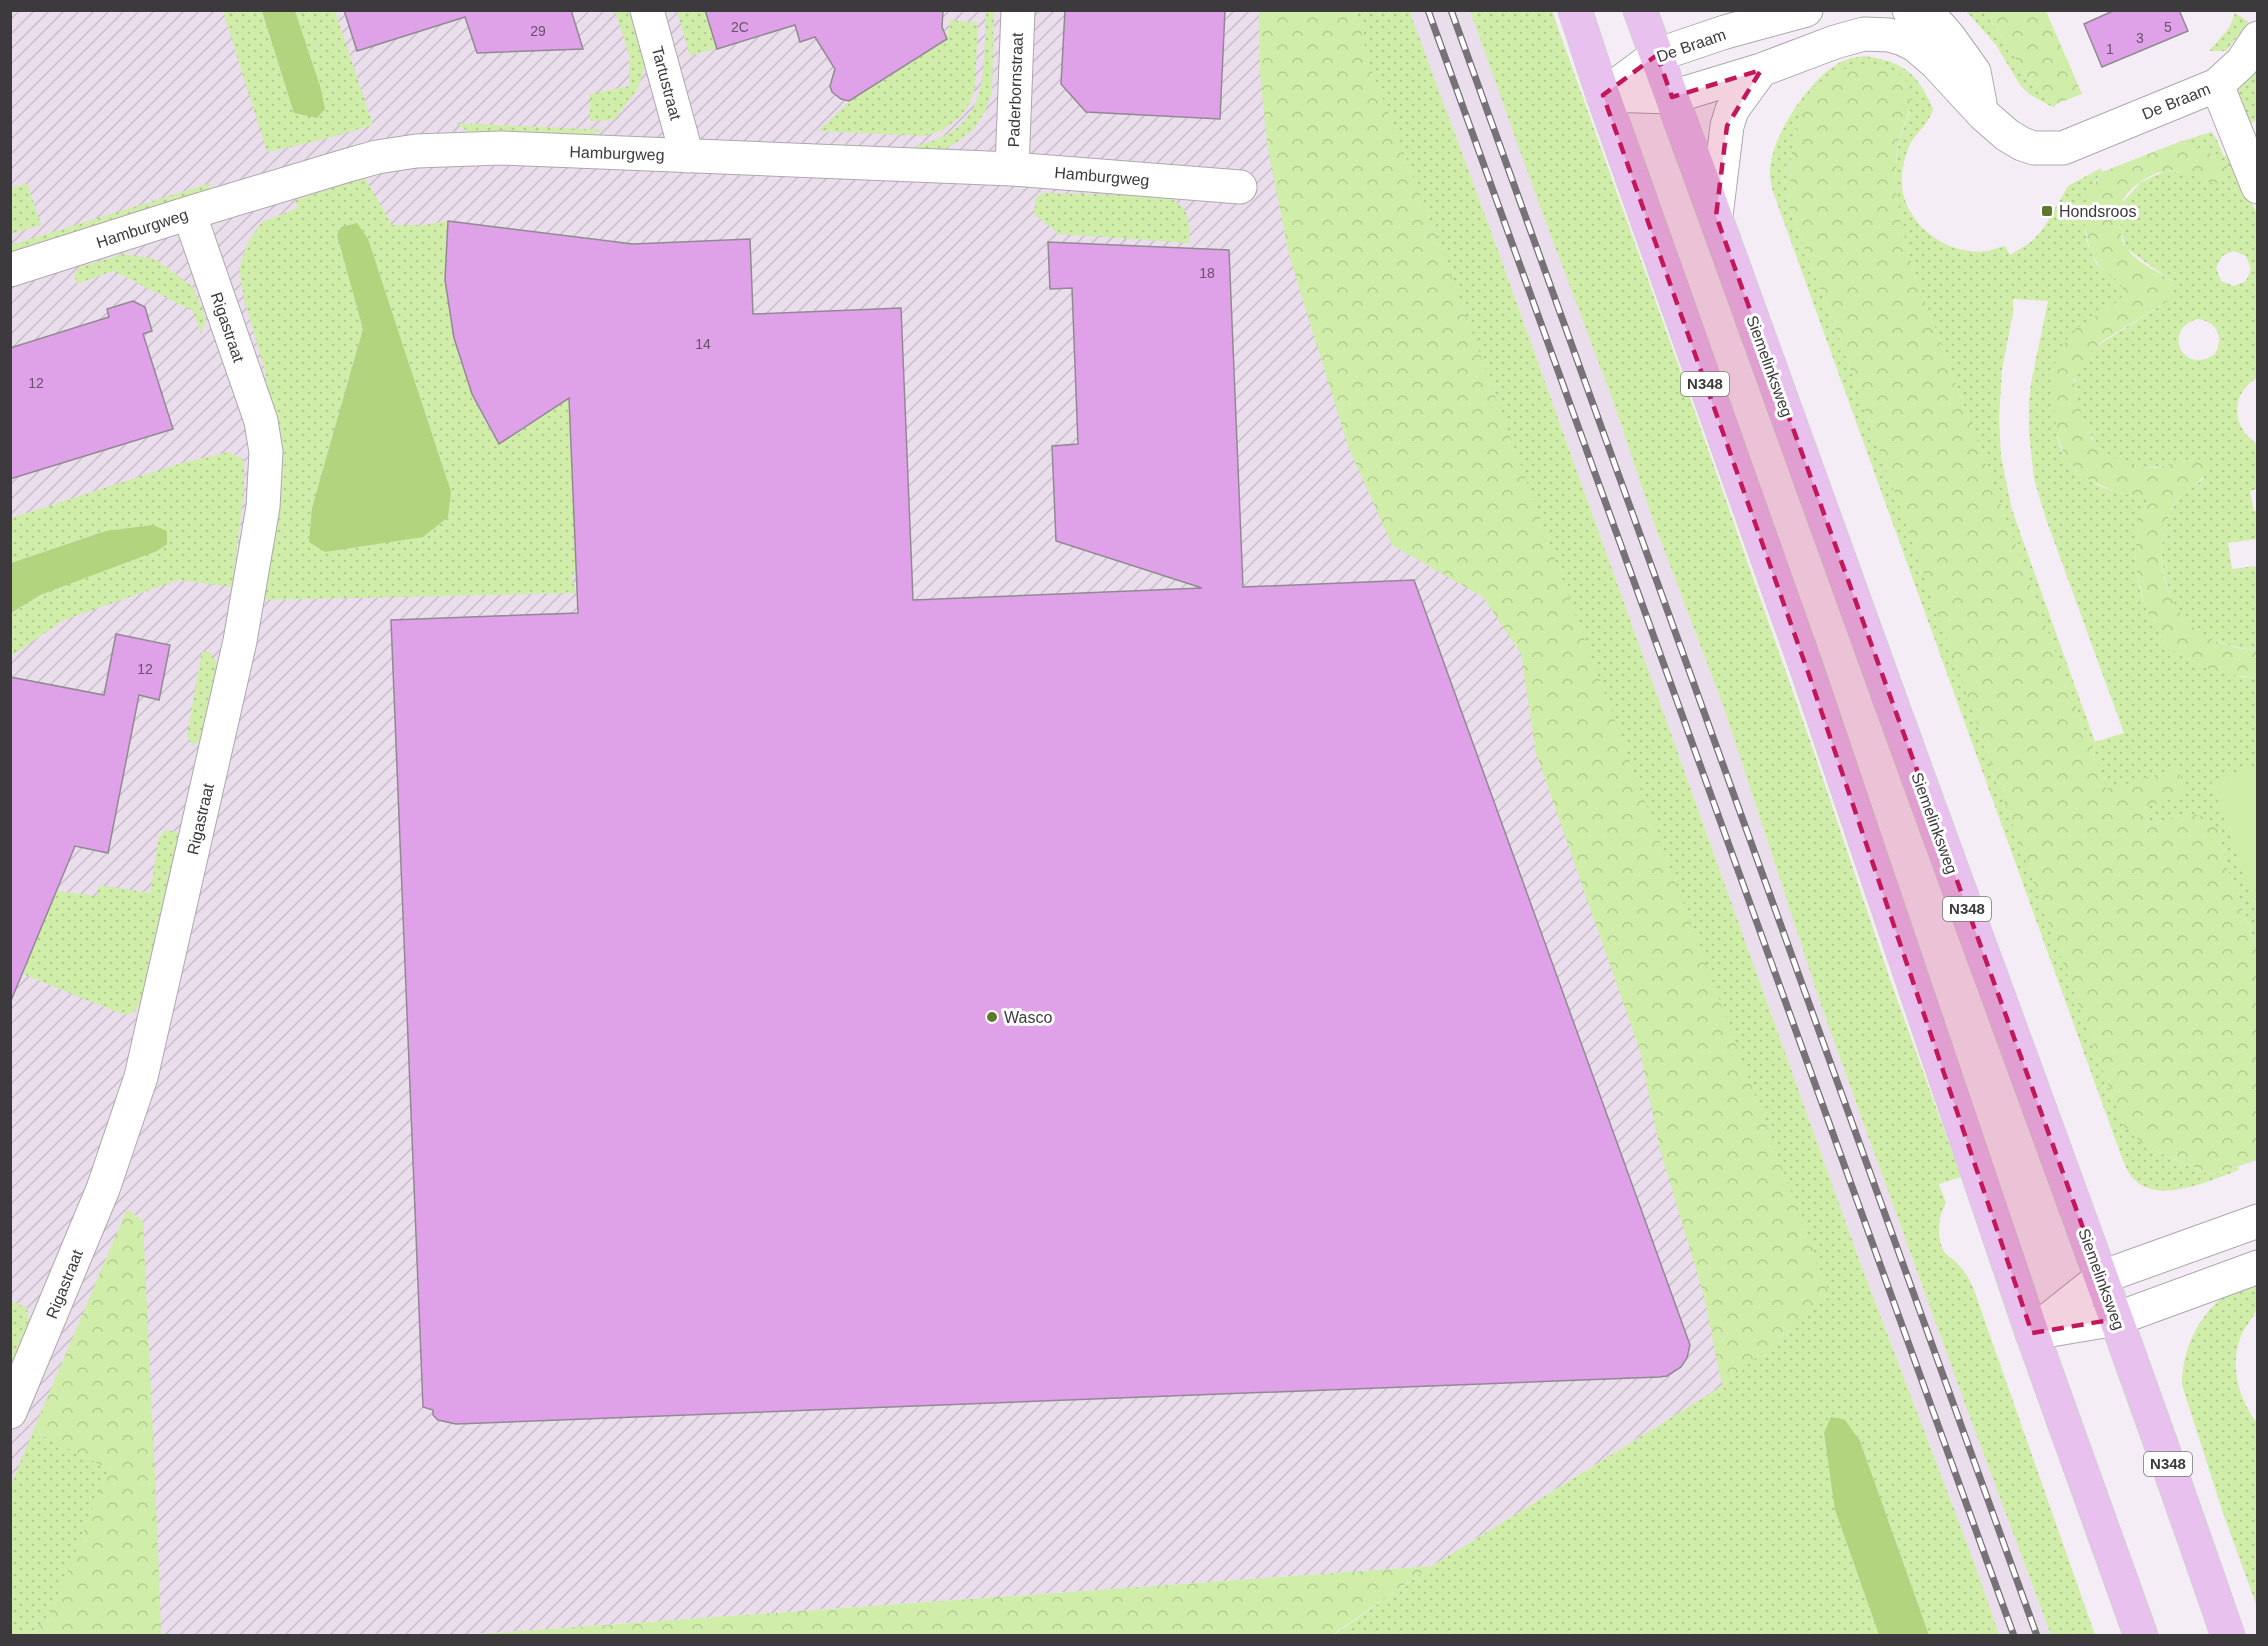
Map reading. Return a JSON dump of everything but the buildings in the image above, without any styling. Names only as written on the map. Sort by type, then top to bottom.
[{"type":"main road","name":"N348","points":[[1575,10],[1811,683],[2032,1333],[2141,1635]]},
{"type":"main road","name":"Siemelinksweg","points":[[1640,10],[2144,1393],[2228,1635]]},
{"type":"street","name":"Tartustraat","points":[[647,10],[687,156]]},
{"type":"street","name":"Paderbornstraat","points":[[1012,169],[1018,10]]},
{"type":"street","name":"De Braam","points":[[1603,95],[1657,55],[1725,32],[1806,10]]},
{"type":"street","points":[[1909,10],[1935,21],[1974,72],[1983,114]]},
{"type":"street","name":"De Braam","points":[[1603,95],[1672,97],[1761,70],[1835,42],[1864,34],[1889,35],[1909,42],[1936,63],[1983,114],[2007,135],[2034,148],[2063,148],[2217,85],[2242,62],[2258,38]]},
{"type":"street","points":[[1716,216],[1727,126],[1732,110],[1761,70]]},
{"type":"street","points":[[2217,85],[2251,149],[2258,187]]},
{"type":"street","name":"Hamburgweg","points":[[10,270],[189,213],[377,157],[416,151],[501,148],[1012,169],[1240,187]]},
{"type":"street","name":"Rigastraat","points":[[10,1412],[103,1189],[141,1077],[240,641],[263,507],[266,452],[261,421],[189,213]]},
{"type":"street","points":[[2032,1333],[2102,1277],[2258,1221]]},
{"type":"street","points":[[2032,1333],[2116,1319],[2258,1267]]},
{"type":"highlighted area","points":[[1657,55],[1672,97],[1761,70],[1727,126],[1716,216],[2116,1319],[2032,1333],[1808,672],[1603,95]]},
{"type":"shaded area","points":[[11,11],[1359,11],[1830,1296],[1722,1386],[1432,1566],[464,1635],[11,1636]]},
{"type":"shaded area","points":[[262,11],[295,11],[320,86],[325,109],[317,118],[294,113]]},
{"type":"shaded area","points":[[1409,11],[1470,11],[1612,398],[1654,523],[1724,708],[1822,1008],[2051,1635],[1999,1635],[1973,1559],[1861,1265],[1496,245]]},
{"type":"shaded area","points":[[357,223],[368,239],[451,492],[448,517],[423,537],[325,552],[309,542],[312,508],[363,329],[337,235],[341,227]]},
{"type":"shaded area","points":[[153,525],[167,531],[167,544],[157,551],[40,595],[11,613],[11,563],[106,531]]},
{"type":"shaded area","points":[[1831,1417],[1845,1420],[1860,1441],[1929,1635],[1879,1635],[1835,1510],[1824,1433]]},
{"type":"green space","points":[[1409,10],[1496,245],[1861,1265],[1973,1559],[1999,1635],[1929,1635],[1860,1441],[1835,1510],[1879,1635],[1332,1636],[1432,1566],[1722,1386],[1830,1296],[1575,614],[1443,253],[1370,66],[1356,11]]},
{"type":"green space","points":[[223,11],[262,11],[294,113],[320,86],[295,11],[335,11],[373,125],[267,152]]},
{"type":"green space","points":[[615,11],[635,11],[647,60],[637,90],[614,120],[590,121],[590,94],[630,86],[629,54]]},
{"type":"green space","points":[[677,11],[791,11],[795,25],[690,56]]},
{"type":"green space","points":[[986,11],[994,11],[992,92],[985,111],[974,129],[957,142],[935,154],[914,154],[916,146],[941,138],[959,126],[971,112],[978,96],[982,77]]},
{"type":"green space","points":[[1259,11],[1356,11],[1370,66],[1443,253],[1575,614],[1830,1296],[1722,1386],[1704,1296],[1660,1149],[1640,1051],[1536,753],[1521,654],[1483,597],[1392,545],[1348,446],[1289,255],[1267,144],[1260,74]]},
{"type":"green space","points":[[1470,11],[1552,11],[1688,392],[1815,755],[1892,985],[1961,1177],[1939,1184],[1946,1203],[1941,1214],[1939,1228],[1942,1247],[1964,1272],[1974,1290],[2095,1635],[2051,1635],[1822,1008],[1724,708],[1654,523],[1612,398]]},
{"type":"green space","points":[[1966,11],[1983,11],[2033,86],[2039,93],[2056,104],[2054,108],[2029,94],[2020,85],[1996,45]]},
{"type":"green space","points":[[1983,11],[2046,11],[2082,94],[2056,104],[2039,93]]},
{"type":"green space","points":[[2235,13],[2249,22],[2226,51],[2209,51],[2229,28]]},
{"type":"green space","points":[[950,20],[978,23],[975,87],[971,101],[961,116],[941,131],[924,136],[818,131],[854,98],[947,39]]},
{"type":"green space","points":[[1865,56],[1890,62],[1908,71],[1922,86],[1933,109],[1909,146],[1905,157],[1902,186],[1904,197],[1916,220],[1936,239],[1948,245],[1974,252],[2005,246],[2010,255],[2031,242],[2043,229],[2068,186],[2101,168],[2102,172],[2095,182],[2086,205],[2087,242],[2097,264],[2117,280],[2124,293],[2120,300],[2075,330],[2057,437],[2062,452],[2083,477],[2115,492],[2147,498],[2137,532],[2135,565],[2142,598],[2166,644],[2177,653],[2206,668],[2257,678],[2257,962],[2254,939],[2226,865],[2219,829],[2187,813],[2150,825],[2144,808],[2177,768],[2107,791],[1909,254],[1899,213],[1896,171],[1902,131],[1911,111],[1814,87],[1807,97],[1795,133],[1791,158],[1789,208],[1841,343],[1961,677],[2146,1147],[2211,1175],[2238,1167],[2239,1170],[2201,1184],[2173,1190],[2148,1188],[2132,1177],[2122,1158],[1772,189],[1771,161],[1780,134],[1798,104],[1808,90],[1831,68],[1846,60]],"holes":[[[2013,299],[2048,301],[2031,383],[2029,433],[2034,479],[2046,519],[2124,733],[2095,742],[2012,510],[2001,456],[1999,418],[2002,370],[2013,313]]]},
{"type":"green space","points":[[2257,62],[2257,120],[2252,123],[2243,119],[2237,94],[2241,82]]},
{"type":"green space","points":[[1868,63],[1898,73],[1907,82],[1912,94],[1911,106],[1897,150],[1896,164],[1898,206],[1907,247],[1915,274],[2107,790],[2177,768],[2188,793],[2144,808],[2150,825],[2187,813],[2206,817],[2219,829],[2226,865],[2254,939],[2258,962],[2257,1160],[2212,1175],[2146,1147],[2123,1125],[2044,912],[1841,343],[1789,208],[1791,158],[1795,133],[1807,97],[1814,87],[1834,72]]},
{"type":"green space","points":[[457,123],[605,130],[581,138],[469,133]]},
{"type":"green space","points":[[2211,132],[2224,156],[2232,154],[2257,215],[2257,378],[2242,393],[2237,411],[2243,429],[2257,444],[2257,489],[2250,491],[2254,511],[2257,511],[2257,539],[2228,543],[2232,569],[2257,566],[2257,650],[2220,642],[2190,624],[2179,612],[2165,579],[2162,544],[2169,515],[2179,498],[2204,478],[2195,458],[2170,465],[2145,468],[2117,461],[2094,441],[2081,413],[2075,389],[2078,371],[2097,346],[2168,301],[2173,293],[2170,280],[2126,248],[2121,231],[2122,203],[2141,182],[2165,171],[2184,172],[2215,183],[2225,179],[2228,172],[2187,144],[2179,142]],"holes":[[[2234,251],[2246,256],[2251,269],[2246,281],[2234,286],[2221,281],[2216,268],[2222,256]],[[2198,319],[2215,327],[2219,337],[2215,354],[2203,359],[2193,359],[2185,355],[2180,348],[2181,331],[2187,324]]]},
{"type":"green space","points":[[2179,142],[2202,149],[2218,158],[2228,169],[2228,175],[2222,182],[2213,183],[2180,171],[2165,171],[2140,182],[2125,197],[2121,205],[2121,234],[2124,244],[2140,261],[2170,280],[2173,293],[2168,301],[2101,342],[2091,352],[2074,380],[2076,394],[2091,438],[2105,452],[2119,461],[2136,467],[2156,468],[2195,458],[2204,462],[2207,467],[2202,478],[2178,499],[2168,516],[2163,537],[2162,559],[2165,580],[2172,599],[2183,616],[2197,630],[2235,647],[2257,650],[2257,678],[2226,674],[2206,668],[2177,653],[2166,644],[2145,607],[2135,565],[2137,532],[2147,498],[2115,492],[2083,477],[2065,458],[2056,431],[2052,377],[2054,365],[2062,347],[2074,330],[2120,300],[2124,293],[2121,284],[2101,268],[2090,252],[2085,226],[2086,205],[2090,190],[2102,172]]},
{"type":"green space","points":[[365,178],[392,225],[423,225],[448,221],[446,279],[454,337],[471,392],[499,444],[563,402],[562,399],[569,398],[576,569],[572,579],[577,593],[263,600],[280,498],[277,435],[264,367],[244,299],[239,268],[248,242],[262,222],[298,208],[295,200]],"holes":[[[357,223],[422,537],[309,542],[312,508],[363,328],[337,235],[341,227]]]},
{"type":"green space","points":[[27,183],[41,225],[11,234],[11,188]]},
{"type":"green space","points":[[211,183],[209,190],[202,193],[11,253],[11,245]]},
{"type":"green space","points":[[1044,193],[1166,196],[1180,205],[1187,215],[1190,243],[1059,234],[1034,214],[1036,197]]},
{"type":"green space","points":[[124,254],[155,259],[193,287],[206,320],[201,334],[193,311],[113,271],[77,284],[74,274],[80,267]]},
{"type":"green space","points":[[229,452],[244,460],[244,491],[232,587],[178,580],[64,620],[11,656],[10,613],[40,595],[167,537],[106,531],[11,563],[11,518],[182,463]]},
{"type":"green space","points":[[202,651],[211,653],[217,663],[201,741],[192,745],[187,735]]},
{"type":"green space","points":[[2258,765],[2257,910],[2211,783]]},
{"type":"green space","points":[[166,830],[177,832],[181,838],[141,1002],[134,1012],[124,1015],[23,974],[57,891],[97,896],[99,885],[150,893],[159,837]]},
{"type":"green space","points":[[127,1209],[143,1221],[161,1635],[28,1635],[50,1615],[109,1469],[33,1431]]},
{"type":"green space","points":[[2257,1280],[2258,1305],[2241,1336],[2236,1370],[2245,1404],[2257,1423],[2257,1607],[2223,1513],[2182,1385],[2187,1351],[2202,1320],[2221,1298]]},
{"type":"green space","points":[[12,1301],[27,1308],[29,1320],[11,1365]]},
{"type":"green space","points":[[33,1431],[109,1469],[50,1615],[28,1635],[11,1636],[11,1485]]},
{"type":"green space","points":[[1432,1566],[1332,1635],[464,1635]]},
{"type":"railway","points":[[1428,10],[2014,1636]]},
{"type":"railway","points":[[1451,10],[2037,1636]]},
{"type":"place","name":"Hondsroos","points":[[2047,211]]},
{"type":"place","name":"Wasco","points":[[992,1017]]}]
